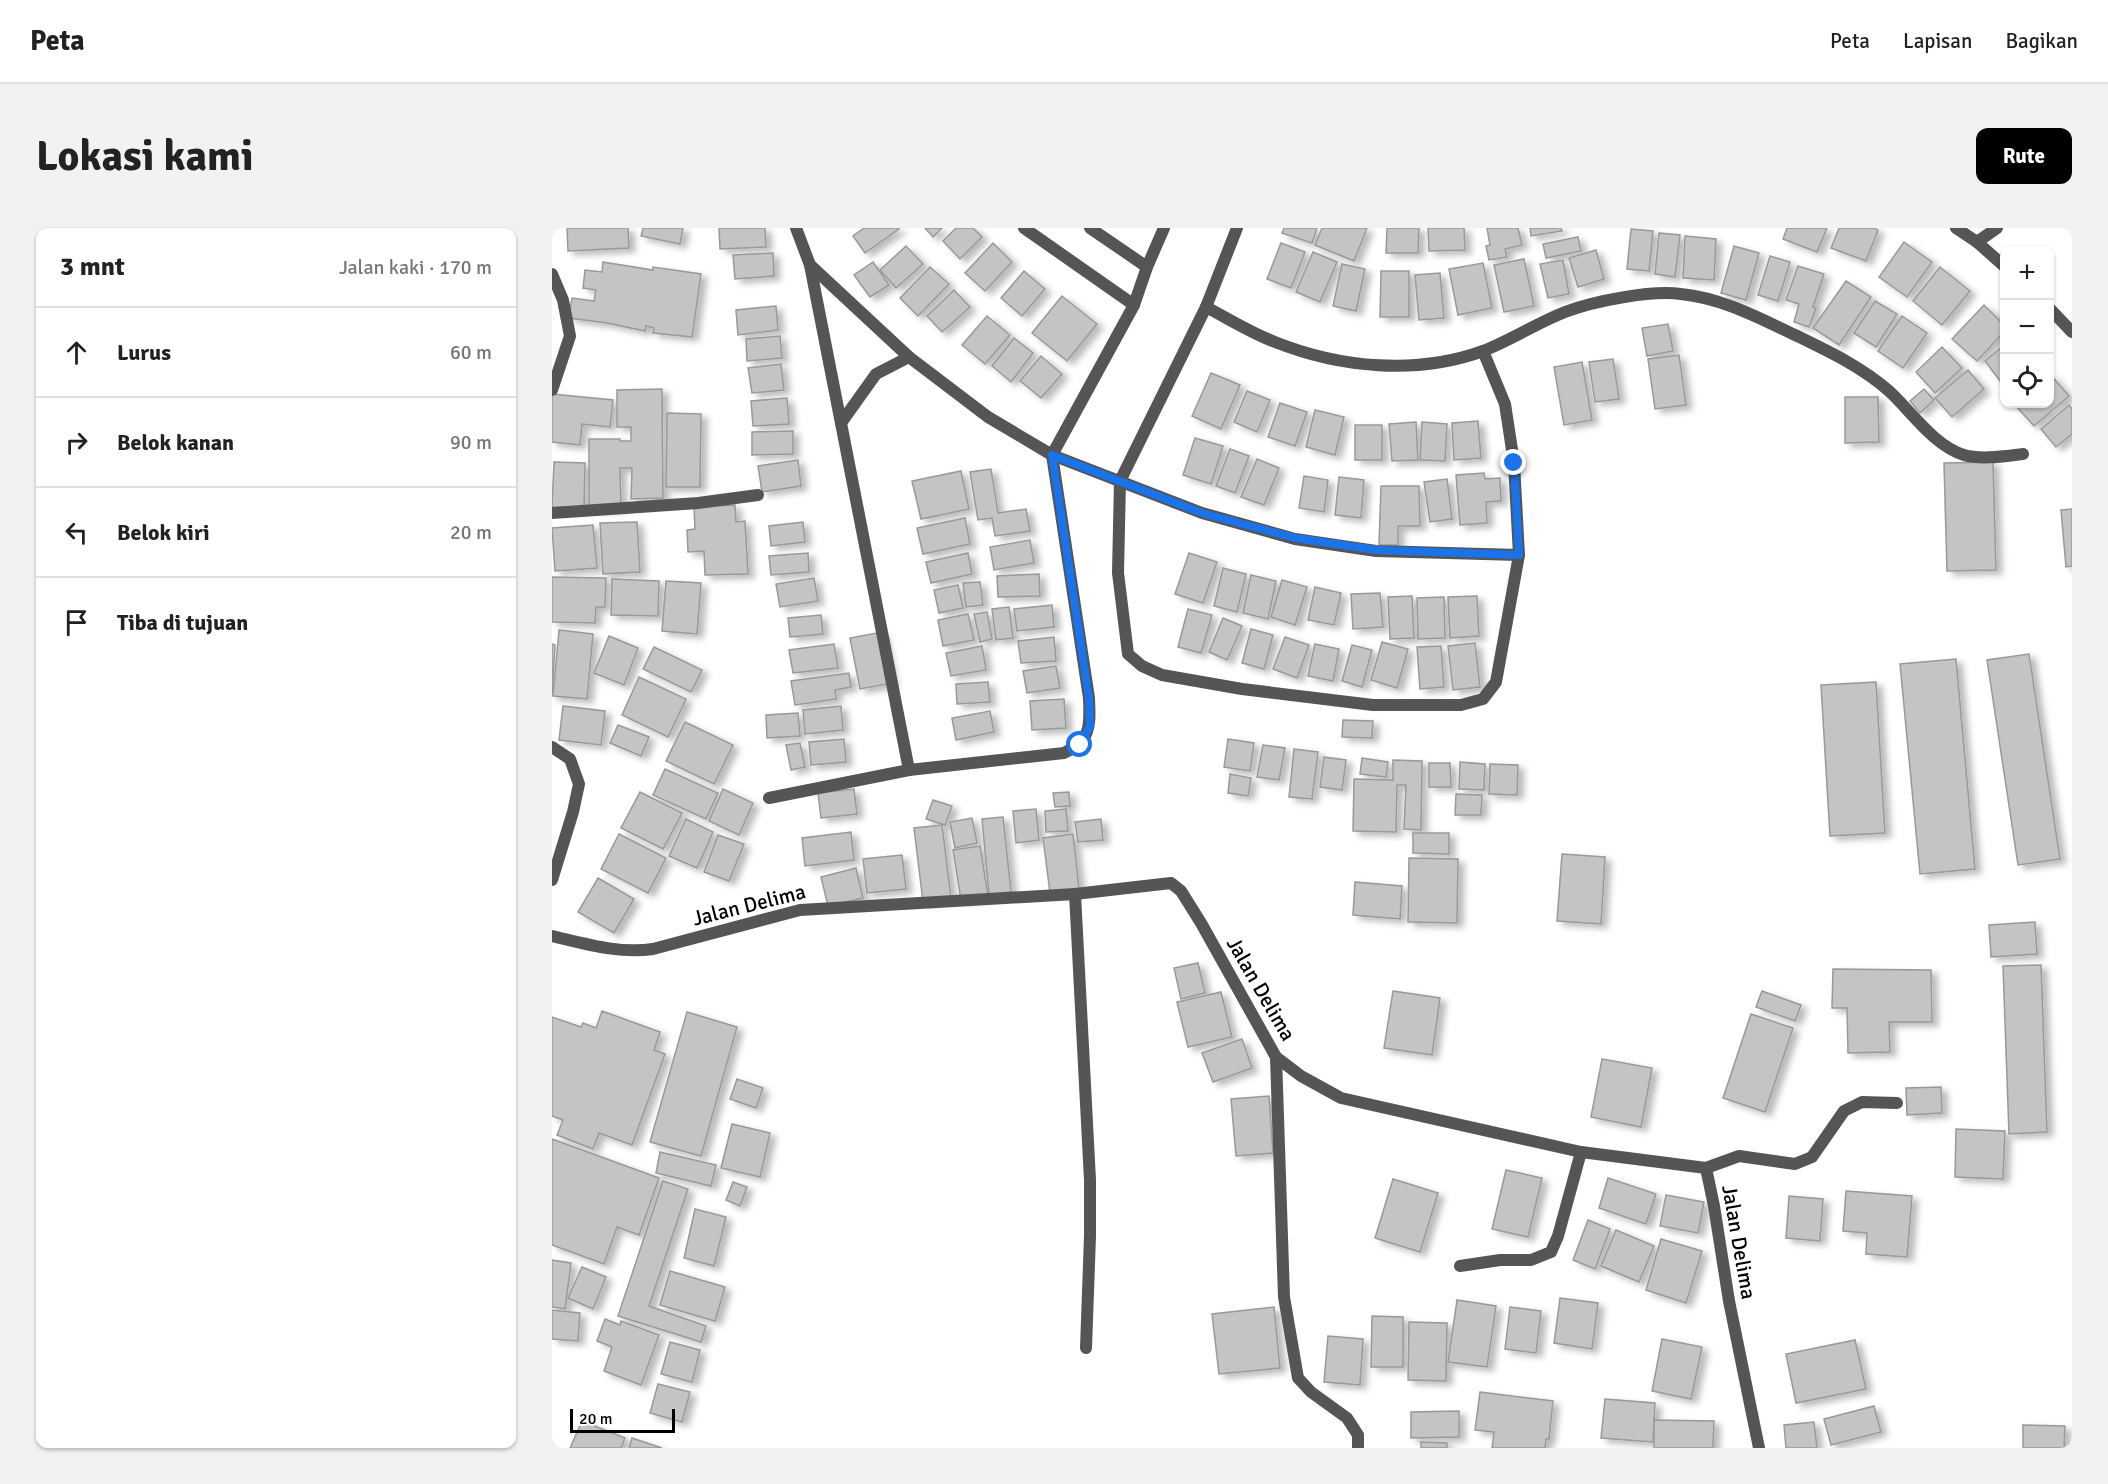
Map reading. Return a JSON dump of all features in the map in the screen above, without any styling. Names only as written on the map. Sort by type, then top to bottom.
[{"type":"street","points":[[796,228],[810,265],[909,770]]},
{"type":"street","points":[[1024,228],[1134,305]]},
{"type":"street","points":[[1090,228],[1147,267]]},
{"type":"street","points":[[769,798],[941,765],[1065,753],[1080,745],[1090,726],[1089,698],[1052,455],[1134,305],[1164,228]]},
{"type":"street","points":[[1237,228],[1206,307],[1120,482],[1118,573],[1128,654],[1142,666],[1162,675],[1242,689],[1373,705],[1461,705],[1483,699],[1496,682],[1519,555],[1514,463],[1504,404],[1484,351]]},
{"type":"street","points":[[1956,228],[1977,242],[2000,262]]},
{"type":"street","points":[[1977,242],[1997,228]]},
{"type":"street","points":[[810,265],[909,357],[988,417],[1052,455],[1202,513],[1295,538],[1376,550],[1519,555]]},
{"type":"street","points":[[552,274],[563,300],[570,336],[552,390]]},
{"type":"street","points":[[1206,307],[1275,342],[1329,358],[1378,366],[1434,364],[1484,351],[1566,311],[1612,300],[1679,293],[1714,300],[1762,319],[1848,362],[1888,390],[1946,447],[1965,456],[1992,457],[2023,454]]},
{"type":"street","points":[[2054,314],[2072,332]]},
{"type":"street","points":[[841,423],[876,374],[909,357]]},
{"type":"street","points":[[552,513],[698,503],[758,495]]},
{"type":"street","points":[[552,747],[570,759],[579,784],[573,812],[552,880]]},
{"type":"street","name":"Jalan Delima","points":[[552,936],[621,951],[636,952],[800,910],[1075,894],[1171,883],[1181,891],[1201,923],[1276,1057],[1301,1076],[1341,1098],[1581,1152],[1706,1168],[1729,1301],[1760,1448]]},
{"type":"street","points":[[1075,894],[1090,1180],[1086,1348]]},
{"type":"street","points":[[1276,1057],[1284,1297],[1298,1378],[1311,1392],[1347,1418],[1358,1435],[1358,1448]]},
{"type":"street","points":[[1706,1168],[1739,1156],[1796,1164],[1812,1157],[1844,1111],[1862,1102],[1897,1103]]},
{"type":"street","points":[[1460,1266],[1500,1260],[1532,1260],[1551,1252],[1558,1236],[1581,1152]]},
{"type":"building","points":[[567,228],[628,228],[629,248],[568,251]]},
{"type":"building","points":[[643,228],[683,228],[680,244],[641,236]]},
{"type":"building","points":[[719,228],[765,228],[766,247],[720,249]]},
{"type":"building","points":[[864,228],[899,229],[865,253],[853,236]]},
{"type":"building","points":[[925,228],[942,228],[933,237]]},
{"type":"building","points":[[956,228],[973,228],[982,237],[960,259],[943,241]]},
{"type":"building","points":[[1284,228],[1317,228],[1312,243],[1282,233]]},
{"type":"building","points":[[1322,228],[1367,228],[1354,261],[1315,245]]},
{"type":"building","points":[[1387,228],[1419,228],[1418,253],[1386,253]]},
{"type":"building","points":[[1428,228],[1464,228],[1465,250],[1429,251]]},
{"type":"building","points":[[1487,228],[1518,228],[1522,245],[1505,249],[1507,257],[1489,260],[1486,246],[1490,245]]},
{"type":"building","points":[[1530,228],[1561,228],[1562,231],[1531,236]]},
{"type":"building","points":[[1787,228],[1827,228],[1817,252],[1783,239]]},
{"type":"building","points":[[1839,228],[1878,230],[1866,261],[1831,248]]},
{"type":"building","points":[[1631,229],[1653,231],[1649,271],[1627,269]]},
{"type":"building","points":[[1659,233],[1680,235],[1675,277],[1655,274]]},
{"type":"building","points":[[1685,236],[1716,239],[1714,280],[1683,278]]},
{"type":"building","points":[[1578,237],[1581,251],[1546,258],[1543,244]]},
{"type":"building","points":[[1904,242],[1932,262],[1907,297],[1879,277]]},
{"type":"building","points":[[993,243],[1012,262],[985,291],[965,273]]},
{"type":"building","points":[[1281,243],[1305,252],[1291,288],[1267,279]]},
{"type":"building","points":[[906,246],[923,264],[896,288],[880,270]]},
{"type":"building","points":[[1734,246],[1759,253],[1746,300],[1721,293]]},
{"type":"building","points":[[1596,250],[1604,279],[1578,287],[1569,258]]},
{"type":"building","points":[[1313,252],[1337,262],[1320,302],[1296,292]]},
{"type":"building","points":[[773,253],[774,276],[735,279],[733,255]]},
{"type":"building","points":[[1770,256],[1790,262],[1778,301],[1758,295]]},
{"type":"building","points":[[1524,259],[1534,306],[1504,312],[1494,265]]},
{"type":"building","points":[[1563,260],[1569,294],[1548,298],[1540,264]]},
{"type":"building","points":[[603,262],[653,270],[653,267],[701,274],[692,337],[653,333],[654,328],[646,326],[645,331],[569,318],[572,298],[594,301],[596,290],[583,288],[585,270],[602,272]]},
{"type":"building","points":[[873,262],[889,285],[870,297],[854,275]]},
{"type":"building","points":[[1483,263],[1492,308],[1458,315],[1449,269]]},
{"type":"building","points":[[1342,264],[1365,269],[1356,311],[1333,306]]},
{"type":"building","points":[[1798,266],[1824,274],[1809,327],[1794,322],[1799,304],[1786,300]]},
{"type":"building","points":[[930,267],[949,284],[918,316],[900,298]]},
{"type":"building","points":[[1940,267],[1970,291],[1942,325],[1913,301]]},
{"type":"building","points":[[1024,271],[1045,289],[1022,316],[1001,298]]},
{"type":"building","points":[[1381,271],[1409,271],[1409,317],[1380,317]]},
{"type":"building","points":[[1440,273],[1444,318],[1419,320],[1415,275]]},
{"type":"building","points":[[1846,281],[1871,297],[1839,345],[1813,328]]},
{"type":"building","points":[[954,290],[970,307],[942,332],[927,316]]},
{"type":"building","points":[[1062,296],[1097,324],[1067,361],[1032,333]]},
{"type":"building","points":[[1875,301],[1897,314],[1876,347],[1854,333]]},
{"type":"building","points":[[1984,305],[2000,321],[2000,336],[1977,361],[1952,339]]},
{"type":"building","points":[[776,306],[778,330],[738,335],[736,310]]},
{"type":"building","points":[[987,316],[1010,335],[985,364],[962,345]]},
{"type":"building","points":[[1902,316],[1927,333],[1903,368],[1878,351]]},
{"type":"building","points":[[1668,324],[1673,351],[1647,356],[1642,328]]},
{"type":"building","points":[[780,336],[782,358],[747,361],[746,339]]},
{"type":"building","points":[[1014,338],[1033,353],[1011,382],[992,366]]},
{"type":"building","points":[[1942,347],[1962,368],[1935,393],[1916,372]]},
{"type":"building","points":[[2000,348],[2000,381],[1985,361]]},
{"type":"building","points":[[1679,355],[1686,405],[1655,409],[1648,359]]},
{"type":"building","points":[[1041,356],[1062,374],[1041,398],[1020,381]]},
{"type":"building","points":[[1613,359],[1619,399],[1595,402],[1589,362]]},
{"type":"building","points":[[1582,362],[1592,420],[1564,425],[1554,367]]},
{"type":"building","points":[[781,364],[784,390],[752,393],[748,368]]},
{"type":"building","points":[[1968,370],[1984,389],[1952,417],[1935,398]]},
{"type":"building","points":[[1211,373],[1240,385],[1221,429],[1192,416]]},
{"type":"building","points":[[2054,379],[2069,396],[2034,426],[2018,408],[2054,408]]},
{"type":"building","points":[[662,389],[663,498],[631,499],[632,468],[620,468],[621,508],[589,508],[589,439],[631,441],[631,427],[617,427],[617,390]]},
{"type":"building","points":[[1924,389],[1934,400],[1920,413],[1910,401]]},
{"type":"building","points":[[1247,391],[1270,400],[1257,432],[1234,422]]},
{"type":"building","points":[[552,394],[613,400],[610,427],[582,424],[580,445],[552,442]]},
{"type":"building","points":[[1845,397],[1878,397],[1879,442],[1845,443]]},
{"type":"building","points":[[787,398],[789,424],[753,426],[751,401]]},
{"type":"building","points":[[1280,403],[1307,412],[1295,446],[1268,437]]},
{"type":"building","points":[[2069,405],[2072,409],[2072,434],[2056,447],[2041,429]]},
{"type":"building","points":[[1315,410],[1344,417],[1335,455],[1306,447]]},
{"type":"building","points":[[667,413],[701,414],[700,487],[666,487]]},
{"type":"building","points":[[1478,421],[1481,458],[1454,460],[1452,423]]},
{"type":"building","points":[[1416,422],[1418,460],[1392,461],[1389,424]]},
{"type":"building","points":[[1422,422],[1447,424],[1445,461],[1420,460]]},
{"type":"building","points":[[1355,425],[1382,425],[1382,460],[1355,460]]},
{"type":"building","points":[[793,431],[793,454],[752,455],[752,432]]},
{"type":"building","points":[[1195,438],[1223,446],[1211,484],[1183,475]]},
{"type":"building","points":[[1230,449],[1249,456],[1235,493],[1216,486]]},
{"type":"building","points":[[1257,459],[1279,468],[1264,505],[1241,497]]},
{"type":"building","points":[[798,460],[801,486],[762,492],[758,466]]},
{"type":"building","points":[[554,462],[585,463],[584,508],[552,507]]},
{"type":"building","points":[[1993,462],[1996,570],[1947,571],[1944,463]]},
{"type":"building","points":[[991,469],[998,513],[1026,509],[1030,531],[995,536],[992,518],[978,520],[970,472]]},
{"type":"building","points":[[961,471],[969,509],[921,519],[912,481]]},
{"type":"building","points":[[1484,473],[1485,479],[1500,478],[1501,501],[1486,502],[1487,523],[1460,525],[1456,475]]},
{"type":"building","points":[[1304,476],[1328,480],[1324,512],[1299,508]]},
{"type":"building","points":[[1339,477],[1364,480],[1361,518],[1335,515]]},
{"type":"building","points":[[1447,479],[1452,519],[1430,522],[1424,482]]},
{"type":"building","points":[[1381,486],[1419,486],[1420,526],[1398,526],[1398,545],[1379,545]]},
{"type":"building","points":[[735,505],[736,522],[745,521],[748,574],[705,575],[704,551],[688,552],[687,530],[695,529],[694,507]]},
{"type":"building","points":[[2072,509],[2072,566],[2066,567],[2061,510]]},
{"type":"building","points":[[965,518],[970,544],[923,554],[917,528]]},
{"type":"building","points":[[637,522],[640,572],[603,574],[600,523]]},
{"type":"building","points":[[803,522],[805,542],[771,546],[769,526]]},
{"type":"building","points":[[593,525],[597,568],[555,571],[552,528]]},
{"type":"building","points":[[1030,540],[1034,563],[994,570],[990,547]]},
{"type":"building","points":[[808,553],[809,572],[771,575],[769,556]]},
{"type":"building","points":[[968,553],[972,574],[931,583],[926,562]]},
{"type":"building","points":[[1189,553],[1217,562],[1203,603],[1175,594]]},
{"type":"building","points":[[1223,568],[1246,574],[1237,612],[1214,606]]},
{"type":"building","points":[[1039,574],[1040,596],[998,597],[997,576]]},
{"type":"building","points":[[1251,575],[1276,581],[1268,619],[1243,613]]},
{"type":"building","points":[[552,577],[606,578],[605,607],[596,607],[595,623],[552,622]]},
{"type":"building","points":[[814,578],[818,601],[780,607],[776,584]]},
{"type":"building","points":[[612,579],[659,581],[658,616],[611,615]]},
{"type":"building","points":[[1282,580],[1307,587],[1295,625],[1271,617]]},
{"type":"building","points":[[666,581],[701,583],[697,634],[662,631]]},
{"type":"building","points":[[980,582],[983,605],[966,607],[963,583]]},
{"type":"building","points":[[958,585],[963,608],[939,613],[934,590]]},
{"type":"building","points":[[1315,587],[1341,593],[1334,625],[1308,620]]},
{"type":"building","points":[[1380,593],[1383,627],[1353,629],[1351,594]]},
{"type":"building","points":[[1412,596],[1414,638],[1390,639],[1388,597]]},
{"type":"building","points":[[1477,596],[1479,636],[1450,638],[1448,597]]},
{"type":"building","points":[[1444,597],[1445,638],[1418,639],[1417,598]]},
{"type":"building","points":[[1052,605],[1054,627],[1017,631],[1014,609]]},
{"type":"building","points":[[1009,607],[1013,638],[996,640],[992,609]]},
{"type":"building","points":[[1188,609],[1212,615],[1201,653],[1178,647]]},
{"type":"building","points":[[987,612],[992,639],[980,642],[974,614]]},
{"type":"building","points":[[968,614],[974,640],[943,646],[938,620]]},
{"type":"building","points":[[821,615],[823,634],[790,637],[788,618]]},
{"type":"building","points":[[1223,618],[1242,626],[1227,660],[1209,652]]},
{"type":"building","points":[[1251,629],[1273,635],[1264,669],[1242,663]]},
{"type":"building","points":[[559,630],[593,634],[587,699],[553,696]]},
{"type":"building","points":[[882,632],[892,683],[860,689],[850,638]]},
{"type":"building","points":[[609,636],[638,648],[624,685],[594,673]]},
{"type":"building","points":[[1054,637],[1056,661],[1021,663],[1018,641]]},
{"type":"building","points":[[1285,637],[1309,645],[1297,678],[1273,669]]},
{"type":"building","points":[[1382,642],[1408,649],[1397,688],[1371,680]]},
{"type":"building","points":[[1475,643],[1480,687],[1453,690],[1448,646]]},
{"type":"building","points":[[552,644],[555,645],[552,696]]},
{"type":"building","points":[[834,644],[838,668],[793,673],[789,650]]},
{"type":"building","points":[[1315,644],[1339,649],[1333,681],[1308,676]]},
{"type":"building","points":[[1352,645],[1372,650],[1362,687],[1342,681]]},
{"type":"building","points":[[982,646],[986,670],[951,676],[946,653]]},
{"type":"building","points":[[1441,646],[1444,687],[1420,689],[1417,647]]},
{"type":"building","points":[[654,647],[702,670],[691,692],[643,669]]},
{"type":"building","points":[[2029,654],[2060,859],[2018,865],[1987,660]]},
{"type":"building","points":[[1956,659],[1975,869],[1920,874],[1900,664]]},
{"type":"building","points":[[1056,666],[1060,688],[1027,693],[1023,671]]},
{"type":"building","points":[[849,673],[851,687],[835,690],[836,699],[795,705],[791,681]]},
{"type":"building","points":[[639,677],[686,699],[668,737],[622,715]]},
{"type":"building","points":[[988,682],[990,702],[957,704],[956,684]]},
{"type":"building","points":[[1876,682],[1885,833],[1830,836],[1821,685]]},
{"type":"building","points":[[1064,699],[1066,728],[1032,730],[1030,701]]},
{"type":"building","points":[[563,706],[605,711],[601,745],[559,740]]},
{"type":"building","points":[[841,706],[843,730],[805,734],[803,710]]},
{"type":"building","points":[[990,711],[994,732],[956,740],[952,718]]},
{"type":"building","points":[[798,713],[800,736],[767,738],[766,715]]},
{"type":"building","points":[[1343,720],[1373,721],[1372,738],[1342,737]]},
{"type":"building","points":[[685,722],[733,745],[714,784],[666,761]]},
{"type":"building","points":[[618,725],[649,737],[641,756],[610,743]]},
{"type":"building","points":[[844,739],[846,762],[811,765],[809,742]]},
{"type":"building","points":[[1228,739],[1254,743],[1250,771],[1224,767]]},
{"type":"building","points":[[800,743],[805,767],[791,770],[786,745]]},
{"type":"building","points":[[1263,745],[1285,748],[1279,780],[1257,777]]},
{"type":"building","points":[[1294,749],[1318,752],[1312,799],[1289,797]]},
{"type":"building","points":[[1324,757],[1346,760],[1342,790],[1320,787]]},
{"type":"building","points":[[1362,758],[1388,762],[1386,777],[1360,774]]},
{"type":"building","points":[[1393,760],[1422,761],[1421,830],[1404,829],[1406,785],[1397,785],[1396,832],[1353,831],[1354,779],[1393,780]]},
{"type":"building","points":[[1460,762],[1485,764],[1484,790],[1459,789]]},
{"type":"building","points":[[1429,763],[1450,763],[1451,787],[1429,787]]},
{"type":"building","points":[[1490,764],[1518,765],[1517,795],[1489,794]]},
{"type":"building","points":[[665,769],[718,793],[706,819],[653,795]]},
{"type":"building","points":[[1230,774],[1251,778],[1248,796],[1228,793]]},
{"type":"building","points":[[723,789],[753,803],[739,835],[709,821]]},
{"type":"building","points":[[854,789],[857,814],[821,818],[818,793]]},
{"type":"building","points":[[640,792],[682,813],[663,849],[621,828]]},
{"type":"building","points":[[1069,792],[1070,806],[1055,807],[1053,793]]},
{"type":"building","points":[[1456,794],[1482,795],[1481,815],[1455,815]]},
{"type":"building","points":[[933,800],[952,806],[945,825],[926,819]]},
{"type":"building","points":[[1036,809],[1039,840],[1016,843],[1013,811]]},
{"type":"building","points":[[1066,809],[1068,831],[1046,832],[1045,811]]},
{"type":"building","points":[[1003,817],[1011,892],[989,894],[982,819]]},
{"type":"building","points":[[972,818],[977,843],[955,848],[950,822]]},
{"type":"building","points":[[686,819],[713,832],[697,868],[669,856]]},
{"type":"building","points":[[1101,819],[1103,840],[1078,842],[1075,822]]},
{"type":"building","points":[[942,825],[951,898],[923,902],[914,828]]},
{"type":"building","points":[[851,832],[854,860],[805,866],[802,838]]},
{"type":"building","points":[[1413,833],[1449,833],[1449,854],[1413,853]]},
{"type":"building","points":[[619,834],[666,858],[648,893],[601,869]]},
{"type":"building","points":[[1073,834],[1079,889],[1050,893],[1043,838]]},
{"type":"building","points":[[718,835],[744,844],[729,881],[704,872]]},
{"type":"building","points":[[980,846],[988,896],[961,900],[953,850]]},
{"type":"building","points":[[1562,854],[1605,857],[1601,924],[1557,921]]},
{"type":"building","points":[[902,855],[906,889],[867,893],[863,859]]},
{"type":"building","points":[[1409,858],[1458,859],[1457,923],[1408,922]]},
{"type":"building","points":[[856,868],[863,898],[828,906],[821,877]]},
{"type":"building","points":[[598,878],[634,899],[614,933],[578,912]]},
{"type":"building","points":[[1355,882],[1402,886],[1400,919],[1353,915]]},
{"type":"building","points":[[2035,922],[2037,954],[1991,957],[1989,925]]},
{"type":"building","points":[[1198,963],[1205,993],[1181,999],[1174,968]]},
{"type":"building","points":[[2041,965],[2047,1132],[2009,1134],[2003,966]]},
{"type":"building","points":[[1833,969],[1931,970],[1932,1022],[1889,1022],[1890,1052],[1848,1053],[1847,1008],[1832,1008]]},
{"type":"building","points":[[1393,991],[1440,998],[1432,1055],[1384,1048]]},
{"type":"building","points":[[1762,991],[1801,1005],[1795,1021],[1756,1007]]},
{"type":"building","points":[[1221,992],[1232,1037],[1188,1047],[1177,1002]]},
{"type":"building","points":[[602,1011],[660,1032],[654,1050],[665,1054],[632,1145],[599,1133],[593,1149],[557,1135],[563,1120],[552,1116],[552,1017],[581,1027],[583,1023],[596,1028]]},
{"type":"building","points":[[687,1012],[737,1027],[701,1156],[650,1142]]},
{"type":"building","points":[[1751,1014],[1793,1028],[1765,1112],[1723,1098]]},
{"type":"building","points":[[1242,1039],[1252,1068],[1213,1082],[1202,1053]]},
{"type":"building","points":[[1602,1059],[1652,1068],[1641,1127],[1591,1117]]},
{"type":"building","points":[[737,1079],[763,1088],[756,1108],[730,1099]]},
{"type":"building","points":[[1941,1087],[1942,1113],[1907,1115],[1906,1088]]},
{"type":"building","points":[[1269,1096],[1273,1153],[1236,1156],[1231,1099]]},
{"type":"building","points":[[732,1124],[770,1133],[760,1177],[721,1168]]},
{"type":"building","points":[[1956,1129],[2005,1131],[2003,1179],[1955,1177]]},
{"type":"building","points":[[552,1139],[659,1178],[639,1235],[617,1227],[604,1264],[552,1245]]},
{"type":"building","points":[[660,1152],[716,1165],[711,1186],[656,1173]]},
{"type":"building","points":[[1506,1170],[1542,1178],[1528,1237],[1492,1229]]},
{"type":"building","points":[[1608,1178],[1656,1194],[1646,1224],[1599,1208]]},
{"type":"building","points":[[1393,1179],[1438,1193],[1420,1252],[1375,1238]]},
{"type":"building","points":[[663,1181],[688,1189],[649,1306],[706,1326],[701,1342],[618,1316]]},
{"type":"building","points":[[733,1182],[747,1187],[740,1206],[726,1200]]},
{"type":"building","points":[[1846,1191],[1912,1196],[1907,1257],[1866,1254],[1867,1233],[1843,1231]]},
{"type":"building","points":[[1666,1195],[1704,1202],[1698,1233],[1660,1226]]},
{"type":"building","points":[[1789,1196],[1823,1199],[1820,1241],[1786,1238]]},
{"type":"building","points":[[695,1209],[726,1217],[714,1266],[684,1258]]},
{"type":"building","points":[[1588,1220],[1610,1229],[1595,1269],[1573,1260]]},
{"type":"building","points":[[1616,1230],[1654,1246],[1639,1282],[1601,1266]]},
{"type":"building","points":[[1661,1239],[1702,1251],[1686,1303],[1646,1290]]},
{"type":"building","points":[[552,1260],[571,1263],[565,1309],[552,1307]]},
{"type":"building","points":[[582,1267],[606,1277],[593,1309],[568,1298]]},
{"type":"building","points":[[670,1271],[725,1287],[715,1321],[660,1305]]},
{"type":"building","points":[[1560,1298],[1598,1303],[1592,1349],[1554,1343]]},
{"type":"building","points":[[1457,1300],[1496,1306],[1487,1367],[1448,1362]]},
{"type":"building","points":[[1274,1307],[1280,1368],[1219,1374],[1212,1314]]},
{"type":"building","points":[[1510,1307],[1541,1311],[1536,1353],[1505,1349]]},
{"type":"building","points":[[552,1310],[580,1313],[578,1341],[552,1339]]},
{"type":"building","points":[[1372,1316],[1403,1317],[1403,1367],[1371,1367]]},
{"type":"building","points":[[605,1319],[620,1325],[621,1321],[659,1335],[641,1385],[604,1371],[612,1347],[597,1341]]},
{"type":"building","points":[[1409,1322],[1447,1323],[1446,1381],[1408,1380]]},
{"type":"building","points":[[1328,1336],[1363,1339],[1360,1385],[1324,1382]]},
{"type":"building","points":[[1662,1339],[1702,1347],[1691,1399],[1652,1391]]},
{"type":"building","points":[[1855,1340],[1866,1389],[1796,1403],[1786,1354]]},
{"type":"building","points":[[670,1342],[700,1350],[692,1382],[661,1374]]},
{"type":"building","points":[[658,1384],[690,1392],[682,1422],[650,1413]]},
{"type":"building","points":[[1480,1392],[1553,1401],[1549,1439],[1546,1439],[1545,1448],[1492,1448],[1494,1432],[1475,1430]]},
{"type":"building","points":[[1605,1399],[1655,1403],[1653,1442],[1601,1438]]},
{"type":"building","points":[[1874,1406],[1881,1432],[1831,1445],[1824,1419]]},
{"type":"building","points":[[1459,1411],[1459,1437],[1411,1438],[1411,1412]]},
{"type":"building","points":[[1654,1420],[1714,1421],[1713,1448],[1654,1448]]},
{"type":"building","points":[[582,1421],[625,1438],[621,1448],[570,1448]]},
{"type":"building","points":[[1814,1422],[1817,1448],[1786,1448],[1784,1425]]},
{"type":"building","points":[[2023,1425],[2065,1426],[2064,1448],[2023,1448]]},
{"type":"building","points":[[632,1438],[662,1448],[629,1448]]},
{"type":"building","points":[[1421,1442],[1447,1443],[1447,1448],[1421,1448]]},
{"type":"route","points":[[1080,745],[1090,726],[1089,698],[1052,455],[1202,513],[1295,538],[1376,550],[1519,555],[1514,463]]}]
